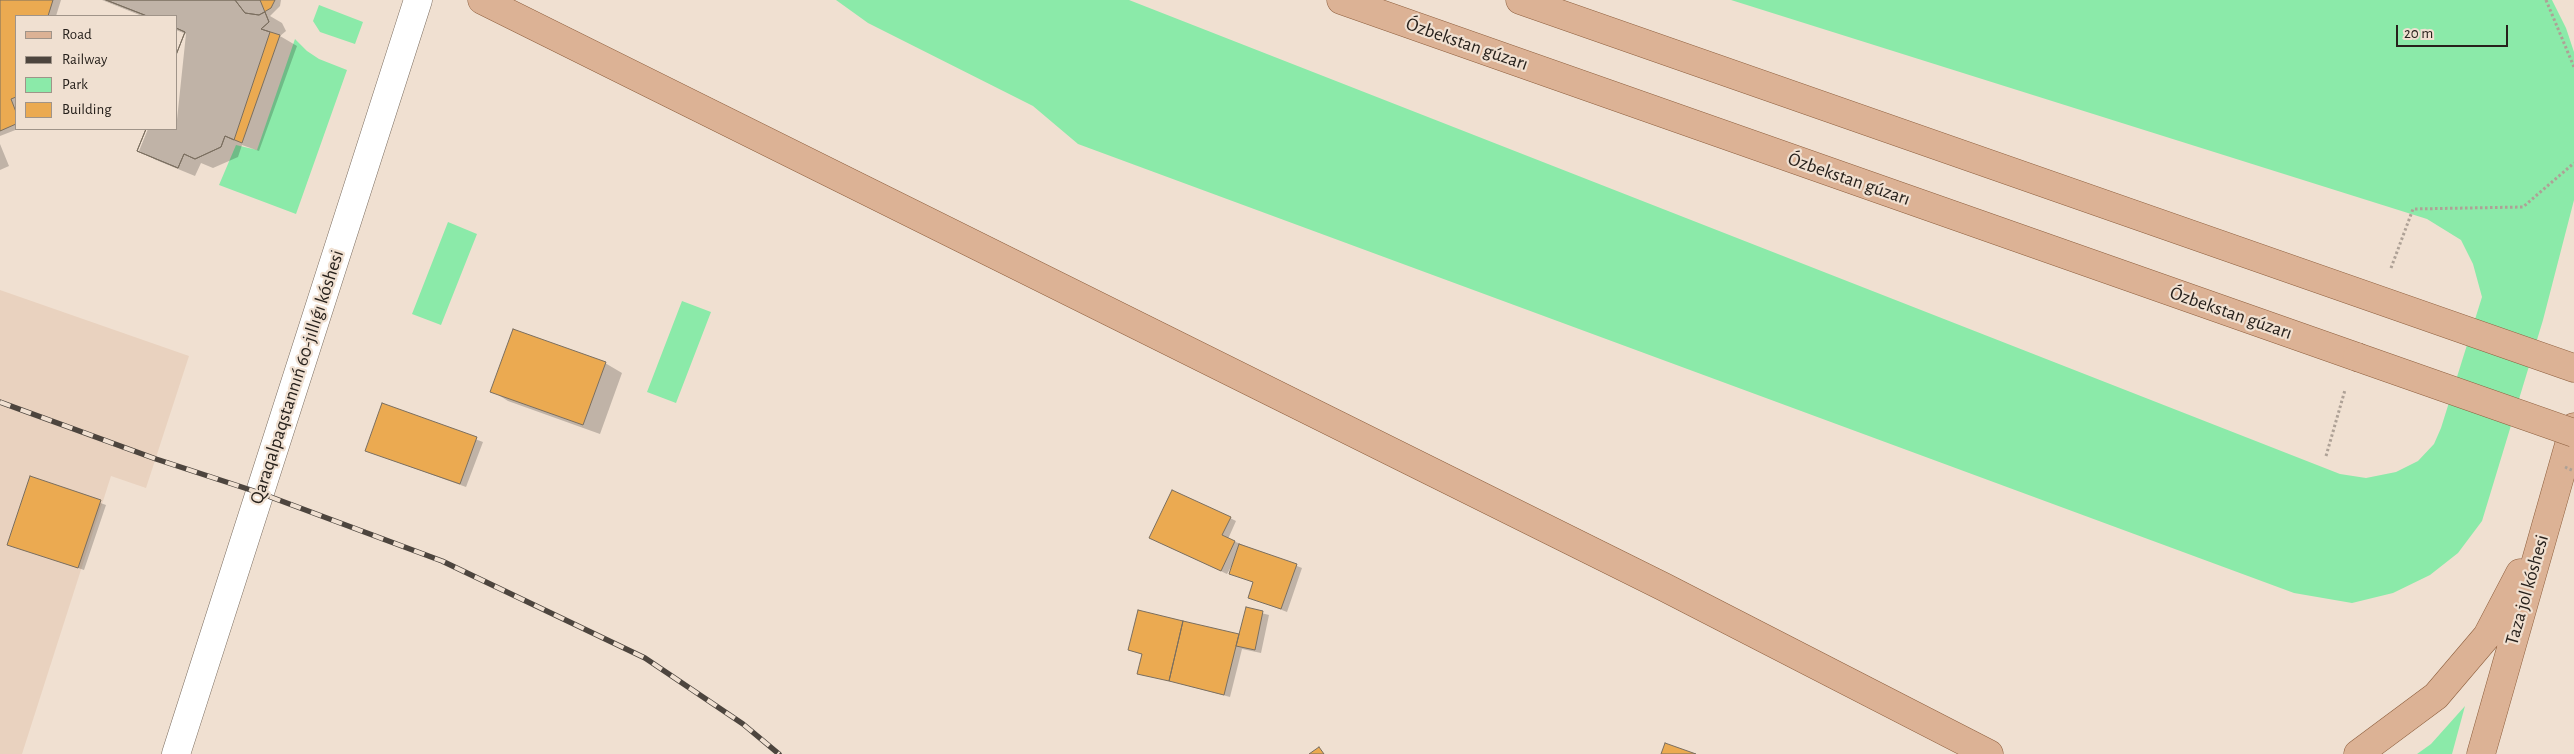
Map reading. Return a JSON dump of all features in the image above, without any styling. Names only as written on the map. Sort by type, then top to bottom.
[{"type":"main road","points":[[482,0],[1656,583],[1989,754]]},
{"type":"main road","name":"Ózbekstan gúzarı","points":[[1341,0],[2574,433]]},
{"type":"main road","points":[[1520,0],[2574,368]]},
{"type":"main road","name":"Taza jol kóshesi","points":[[2480,754],[2574,427]]},
{"type":"main road","points":[[2358,754],[2373,745],[2436,696],[2487,636],[2546,522]]},
{"type":"street","name":"Qaraqalpaqstannıń 60-jıllıǵı kóshesi","points":[[176,754],[418,0]]},
{"type":"path","points":[[2546,0],[2574,67]]},
{"type":"path","points":[[2390,268],[2413,209],[2524,207],[2574,163]]},
{"type":"path","points":[[2326,456],[2345,390]]},
{"type":"shaded area","points":[[0,290],[189,356],[146,488],[111,476],[22,754],[0,754]]},
{"type":"green space","points":[[836,0],[1129,0],[2340,474],[2366,478],[2396,472],[2418,461],[2434,444],[2441,428],[2482,297],[2473,264],[2461,240],[2427,219],[1731,0],[2552,0],[2566,28],[2574,52],[2574,200],[2543,320],[2482,521],[2458,553],[2430,575],[2393,593],[2352,603],[2294,593],[1078,144],[1033,106],[868,23]]},
{"type":"green space","points":[[319,5],[363,22],[355,44],[320,32],[313,21]]},
{"type":"green space","points":[[295,39],[307,51],[319,59],[347,70],[296,214],[219,185],[236,145],[257,150]]},
{"type":"green space","points":[[448,222],[477,234],[441,325],[412,314]]},
{"type":"green space","points":[[682,301],[711,312],[676,403],[647,392]]},
{"type":"green space","points":[[2465,706],[2452,754],[2417,754],[2431,744]]},
{"type":"building","points":[[0,0],[53,0],[48,15],[15,15],[15,97],[11,99],[15,109],[15,124],[0,131]]},
{"type":"building","points":[[106,0],[260,0],[269,22],[261,29],[270,32],[234,140],[225,136],[221,147],[195,159],[184,154],[178,168],[137,151],[146,130],[178,130],[178,50],[185,32],[178,29],[178,15],[144,15]]},
{"type":"building","points":[[106,0],[235,0],[245,13],[259,15],[265,12],[269,22],[261,29],[280,35],[242,143],[225,136],[221,147],[195,159],[184,154],[178,168],[137,151],[146,130],[178,130],[178,50],[185,32],[178,29],[178,15],[144,15]]},
{"type":"building","points":[[235,0],[275,0],[271,8],[259,15],[245,13]]},
{"type":"building","points":[[513,329],[606,362],[583,425],[490,392]]},
{"type":"building","points":[[382,403],[477,437],[460,484],[365,451]]},
{"type":"building","points":[[30,476],[101,500],[78,568],[7,545]]},
{"type":"building","points":[[1172,490],[1231,517],[1222,535],[1235,541],[1221,571],[1149,538]]},
{"type":"building","points":[[1239,544],[1297,564],[1281,609],[1248,598],[1253,582],[1229,574]]},
{"type":"building","points":[[1246,607],[1263,611],[1255,650],[1236,646]]},
{"type":"building","points":[[1138,610],[1183,621],[1169,681],[1137,674],[1142,654],[1128,650]]},
{"type":"building","points":[[1183,621],[1239,634],[1224,695],[1169,681]]},
{"type":"building","points":[[1665,743],[1696,754],[1661,754]]},
{"type":"building","points":[[1319,747],[1324,754],[1309,754]]},
{"type":"railway","points":[[0,402],[156,459],[260,493],[442,561],[645,658],[743,724],[779,754]]}]
